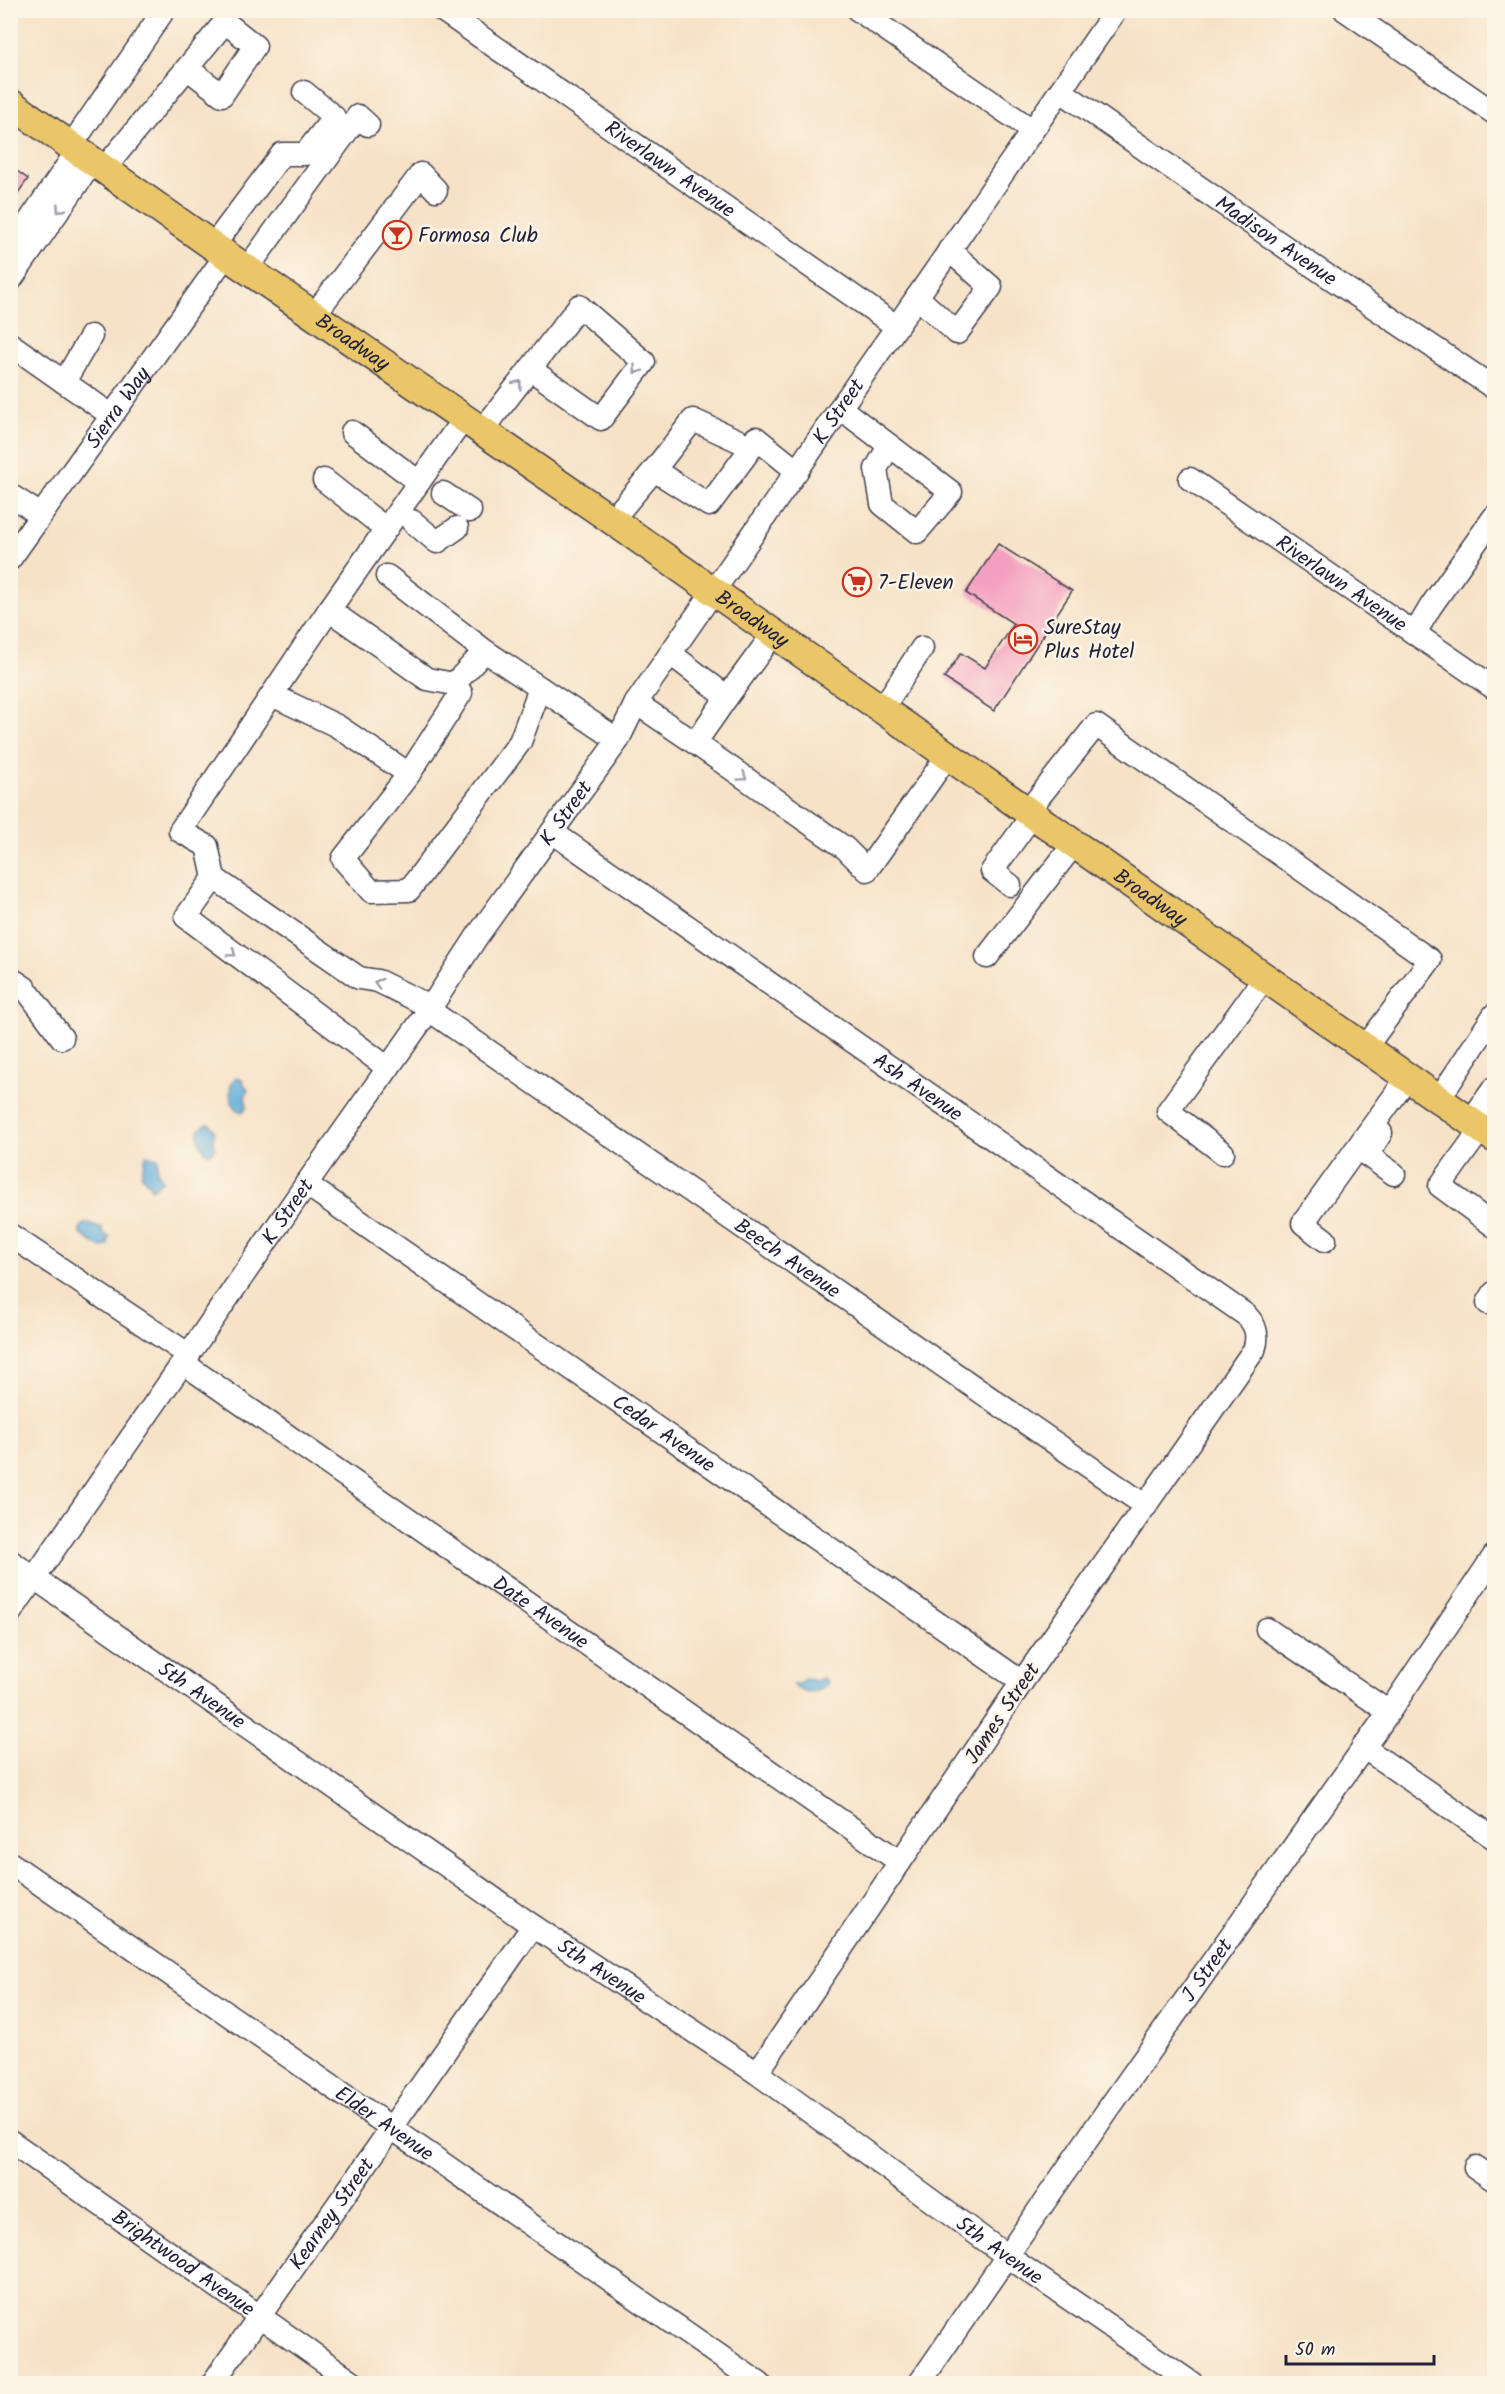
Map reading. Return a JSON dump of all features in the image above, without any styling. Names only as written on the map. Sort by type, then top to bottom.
[{"type":"main road","name":"Broadway","points":[[10,103],[882,708],[1482,1129]]},
{"type":"street","points":[[10,281],[86,156],[164,10]]},
{"type":"street","name":"Riverlawn Avenue","points":[[442,10],[896,326]]},
{"type":"street","points":[[858,10],[1032,130]]},
{"type":"street","name":"K Street","points":[[10,1613],[306,1184],[430,1009],[478,935],[618,740],[636,703],[1116,10]]},
{"type":"street","points":[[1345,10],[1494,113]]},
{"type":"street","points":[[10,249],[86,156],[187,68],[225,22],[255,46],[222,95],[187,68]]},
{"type":"street","name":"Madison Avenue","points":[[1061,91],[1298,256],[1494,388]]},
{"type":"street","points":[[229,257],[282,154],[304,154],[334,117],[304,92]]},
{"type":"street","points":[[229,257],[358,116],[368,124]]},
{"type":"street","points":[[314,315],[421,174],[436,190]]},
{"type":"street","points":[[916,297],[957,333],[991,286],[949,250]]},
{"type":"street","name":"Sierra Way","points":[[10,559],[111,415],[229,257]]},
{"type":"street","points":[[388,1068],[186,917],[214,878],[207,846],[180,831],[329,610],[419,482],[473,424],[530,369],[579,306],[644,362],[601,419],[530,369]]},
{"type":"street","points":[[64,382],[91,336]]},
{"type":"street","points":[[10,344],[111,415]]},
{"type":"street","points":[[840,408],[890,446]]},
{"type":"street","points":[[612,520],[693,420],[752,447]]},
{"type":"street","points":[[352,432],[419,482]]},
{"type":"street","points":[[654,470],[709,505],[752,447],[756,438],[797,471]]},
{"type":"street","name":"Riverlawn Avenue","points":[[1190,479],[1494,688]]},
{"type":"street","points":[[324,480],[386,529]]},
{"type":"street","points":[[412,521],[437,542],[464,519],[442,493]]},
{"type":"street","points":[[10,495],[41,515]]},
{"type":"street","points":[[1415,633],[1431,606],[1494,517]]},
{"type":"street","points":[[387,576],[485,651],[618,740]]},
{"type":"street","points":[[329,610],[427,679],[454,684],[461,693],[409,774],[343,859],[371,891],[409,890],[520,742],[540,688]]},
{"type":"street","points":[[696,743],[774,633]]},
{"type":"street","points":[[882,708],[922,648]]},
{"type":"street","points":[[454,684],[485,651]]},
{"type":"street","points":[[671,654],[727,697]]},
{"type":"street","points":[[272,695],[337,726],[409,774]]},
{"type":"street","points":[[636,703],[845,848],[867,870],[948,755]]},
{"type":"street","points":[[1010,885],[992,871],[1030,813],[1096,724],[1430,960],[1365,1048]]},
{"type":"street","name":"Ash Avenue","points":[[552,832],[1246,1315],[1256,1328],[1257,1336],[1250,1356]]},
{"type":"street","points":[[987,957],[1074,844]]},
{"type":"street","name":"Beech Avenue","points":[[214,878],[359,978],[378,981],[430,1009],[1146,1506]]},
{"type":"street","points":[[1223,1153],[1168,1111],[1265,977]]},
{"type":"street","points":[[10,978],[25,988],[62,1038]]},
{"type":"street","points":[[1439,1099],[1494,1015]]},
{"type":"street","points":[[1394,1174],[1367,1155],[1412,1080]]},
{"type":"street","points":[[1325,1240],[1303,1223],[1412,1080]]},
{"type":"street","points":[[1494,1088],[1482,1129],[1440,1186],[1494,1226]]},
{"type":"street","name":"Cedar Avenue","points":[[306,1184],[1022,1682]]},
{"type":"street","name":"Date Avenue","points":[[10,1235],[900,1862]]},
{"type":"street","name":"James Street","points":[[757,2073],[1022,1682],[1250,1356]]},
{"type":"street","name":"J Street","points":[[919,2384],[1389,1712],[1494,1556]]},
{"type":"street","name":"5th Avenue","points":[[10,1561],[533,1926],[757,2073],[1007,2256],[1193,2384]]},
{"type":"street","points":[[1267,1629],[1389,1712]]},
{"type":"street","points":[[1363,1747],[1494,1838]]},
{"type":"street","name":"Elder Avenue","points":[[10,1863],[760,2384]]},
{"type":"street","name":"Kearney Street","points":[[212,2384],[533,1926]]},
{"type":"street","name":"Brightwood Avenue","points":[[10,2141],[356,2384]]},
{"type":"street","points":[[1475,2167],[1494,2180]]},
{"type":"water","points":[[236,1077],[241,1079],[248,1090],[245,1097],[247,1107],[242,1112],[234,1105],[230,1096],[231,1086]]},
{"type":"water","points":[[210,1124],[215,1131],[213,1139],[216,1148],[209,1154],[200,1143],[199,1136],[199,1129]]},
{"type":"water","points":[[146,1155],[158,1158],[157,1170],[163,1181],[152,1189],[141,1174]]},
{"type":"water","points":[[89,1223],[95,1227],[102,1227],[102,1232],[109,1237],[108,1245],[101,1248],[80,1234],[80,1228]]},
{"type":"water","points":[[823,1678],[827,1682],[826,1686],[812,1692],[799,1690],[792,1684],[798,1684],[805,1679],[816,1681]]},
{"type":"building","points":[[10,166],[28,179],[10,204]]},
{"type":"building","name":"SureStay Plus Hotel","points":[[998,544],[1072,591],[994,711],[944,678],[961,653],[985,668],[1014,624],[966,593]]},
{"type":"place","name":"Formosa Club","points":[[397,235]]},
{"type":"place","name":"7-Eleven","points":[[857,582]]},
{"type":"place","name":"SureStay Plus Hotel","points":[[1023,639]]}]
